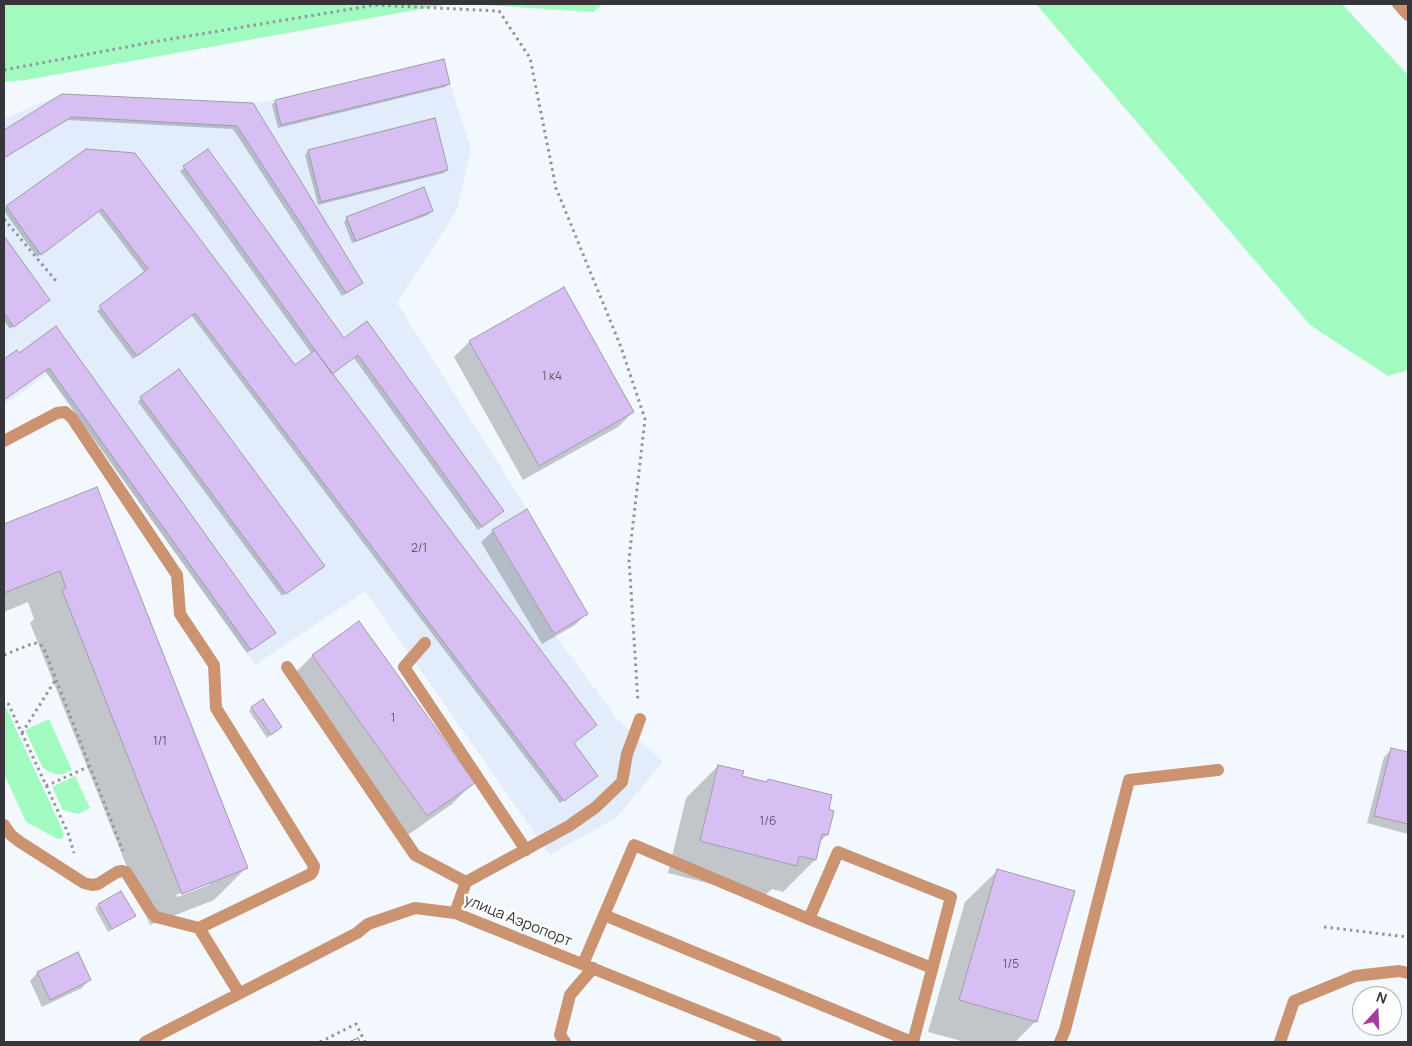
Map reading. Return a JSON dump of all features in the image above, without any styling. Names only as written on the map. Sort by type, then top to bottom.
[{"type":"street","points":[[1398,4],[1408,15]]},
{"type":"street","points":[[4,441],[57,413],[64,412],[72,418],[177,575],[180,614],[214,666],[216,708],[314,866],[314,870],[311,874],[199,928],[156,916],[151,912],[126,872],[117,872],[98,884],[84,883],[20,842],[11,835],[4,825]]},
{"type":"street","points":[[425,643],[404,667],[526,850]]},
{"type":"street","points":[[287,667],[415,855],[466,882]]},
{"type":"street","points":[[455,913],[466,882],[526,850],[582,816],[596,807],[622,782],[627,754],[640,719]]},
{"type":"street","points":[[1060,1042],[1065,1030],[1129,780],[1218,770]]},
{"type":"street","points":[[565,1042],[560,1035],[570,995],[588,966],[604,915],[634,845],[809,919],[932,968]]},
{"type":"street","points":[[604,915],[912,1042],[951,897],[838,852],[809,919]]},
{"type":"street","name":"улица Аэропорт","points":[[145,1042],[357,933],[368,924],[415,908],[455,913],[776,1042]]},
{"type":"street","points":[[199,928],[239,993]]},
{"type":"street","points":[[1280,1042],[1294,1001],[1355,976],[1399,971],[1408,973]]},
{"type":"path","points":[[4,70],[153,42],[376,5],[499,11],[530,58],[556,188],[621,347],[645,419],[629,559],[640,719]]},
{"type":"path","points":[[4,219],[56,282]]},
{"type":"path","points":[[4,655],[34,643],[40,644],[44,649],[122,846],[126,872]]},
{"type":"path","points":[[22,733],[56,679]]},
{"type":"path","points":[[8,703],[68,833],[76,858]]},
{"type":"path","points":[[46,786],[90,766]]},
{"type":"path","points":[[1324,927],[1408,937]]},
{"type":"path","points":[[320,1042],[356,1024],[365,1042]]},
{"type":"shaded area","points":[[444,59],[471,149],[457,210],[397,303],[527,509],[492,530],[554,634],[618,720],[663,762],[616,818],[550,855],[365,591],[255,665],[48,374],[4,405],[4,119],[62,94],[253,103],[275,100]]},
{"type":"green space","points":[[4,4],[449,4],[26,80],[4,82]]},
{"type":"green space","points":[[468,4],[603,4],[593,12]]},
{"type":"green space","points":[[1036,4],[1342,4],[1408,75],[1408,370],[1388,376],[1310,325]]},
{"type":"green space","points":[[4,703],[62,829],[64,835],[62,839],[58,839],[26,822],[4,774]]},
{"type":"green space","points":[[49,719],[72,770],[62,775],[52,773],[43,768],[25,730]]},
{"type":"green space","points":[[75,776],[90,808],[78,814],[63,810],[52,787]]},
{"type":"building","points":[[444,59],[450,84],[281,125],[275,100]]},
{"type":"building","points":[[62,94],[253,103],[363,283],[346,293],[237,126],[72,117],[4,158],[4,130]]},
{"type":"building","points":[[435,118],[448,170],[321,202],[308,150]]},
{"type":"building","points":[[86,149],[135,153],[295,365],[315,350],[597,725],[574,743],[598,776],[564,801],[195,313],[137,356],[99,306],[148,269],[102,209],[41,255],[6,206]]},
{"type":"building","points":[[208,149],[344,338],[367,321],[504,511],[482,527],[358,355],[332,374],[183,166]]},
{"type":"building","points":[[424,187],[433,211],[356,241],[346,217]]},
{"type":"building","points":[[4,236],[50,300],[14,327],[4,313]]},
{"type":"building","points":[[564,287],[634,412],[539,466],[469,341]]},
{"type":"building","points":[[56,326],[276,633],[251,650],[49,368],[4,400],[4,359],[17,350],[19,353]]},
{"type":"building","points":[[179,369],[325,566],[286,594],[140,397]]},
{"type":"building","points":[[97,487],[248,868],[182,894],[62,590],[66,588],[60,571],[4,593],[4,524]]},
{"type":"building","points":[[527,509],[588,614],[554,634],[492,530]]},
{"type":"building","points":[[359,621],[475,783],[427,816],[312,655]]},
{"type":"building","points":[[263,699],[282,727],[271,735],[251,707]]},
{"type":"building","points":[[1391,748],[1408,752],[1408,824],[1374,816]]},
{"type":"building","points":[[718,765],[744,771],[742,776],[767,782],[768,779],[832,795],[829,809],[834,811],[828,835],[822,834],[816,860],[799,856],[797,866],[700,841]]},
{"type":"building","points":[[997,869],[1075,891],[1037,1022],[959,1000]]},
{"type":"building","points":[[121,891],[136,916],[112,929],[98,904]]},
{"type":"building","points":[[78,952],[91,980],[50,1000],[37,972]]},
{"type":"building","points":[[358,1038],[360,1042],[349,1042]]},
{"type":"building","points":[[358,1038],[360,1042],[349,1042]]}]
